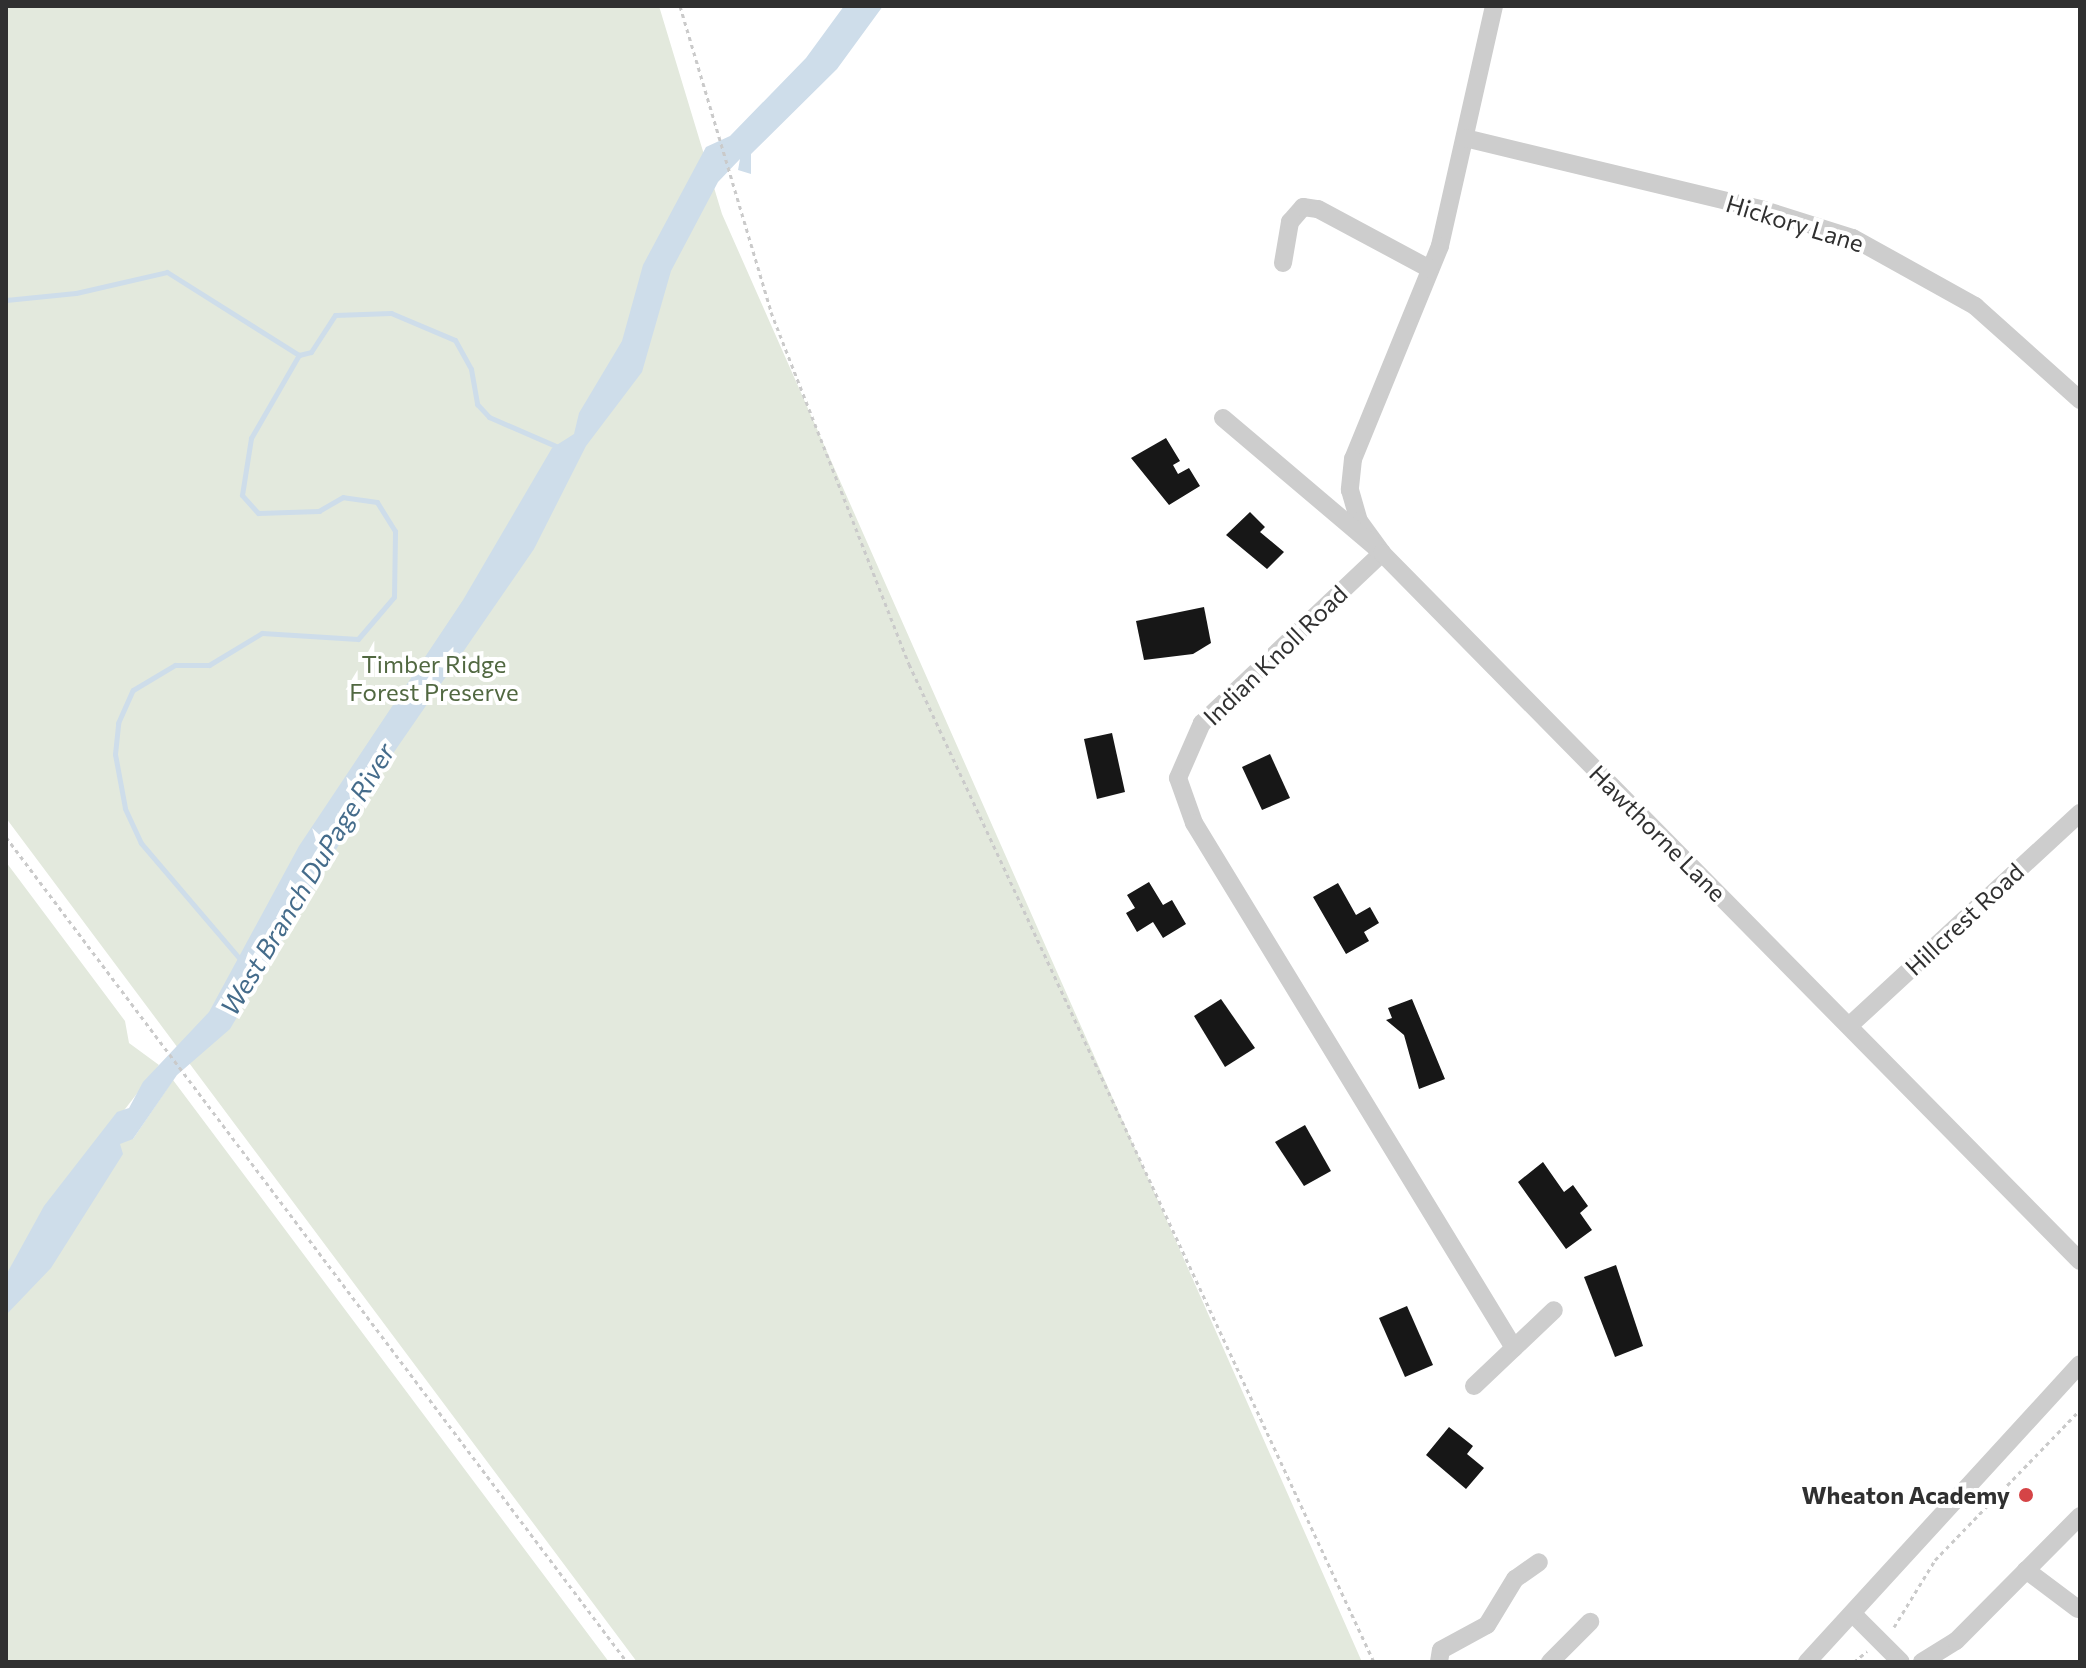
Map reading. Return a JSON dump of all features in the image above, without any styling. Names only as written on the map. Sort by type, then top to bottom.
[{"type":"street","points":[[1382,553],[1359,521],[1350,490],[1353,459],[1430,269],[1465,138],[1494,6]]},
{"type":"street","name":"Hickory Lane","points":[[1465,138],[1764,210],[1853,238],[1975,306],[2080,400]]},
{"type":"street","points":[[1283,263],[1290,222],[1303,207],[1318,209],[1430,269]]},
{"type":"street","name":"Hawthorne Lane","points":[[1223,418],[1382,553],[2080,1261]]},
{"type":"street","name":"Indian Knoll Road","points":[[1382,553],[1202,723],[1178,778],[1194,823],[1514,1348]]},
{"type":"street","name":"Hillcrest Road","points":[[1849,1026],[2080,813]]},
{"type":"street","points":[[1474,1386],[1554,1310]]},
{"type":"street","points":[[1807,1662],[1854,1615],[2080,1364]]},
{"type":"street","points":[[1922,1662],[1956,1641],[2080,1516]]},
{"type":"street","points":[[1439,1662],[1441,1650],[1487,1625],[1515,1579],[1539,1562]]},
{"type":"street","points":[[2026,1570],[2079,1609]]},
{"type":"street","points":[[1854,1615],[1901,1662]]},
{"type":"street","points":[[1550,1662],[1590,1622]]},
{"type":"path","points":[[680,6],[727,173],[814,429],[909,664],[1374,1662]]},
{"type":"path","points":[[6,837],[627,1662]]},
{"type":"path","points":[[1854,1662],[1905,1617],[1935,1560],[2080,1410]]},
{"type":"green space","name":"Timber Ridge Forest Preserve","points":[[6,6],[659,6],[722,214],[1362,1662],[637,1662],[6,818]]},
{"type":"green space","points":[[6,862],[125,1021],[129,1043],[159,1065],[122,1113],[133,1139],[173,1080],[609,1662],[6,1662]]},
{"type":"water","name":"West Branch DuPage River","points":[[844,6],[883,6],[837,69],[751,154],[751,174],[738,170],[740,159],[718,182],[671,271],[642,372],[586,446],[534,549],[392,755],[230,1029],[177,1075],[133,1139],[120,1144],[123,1154],[51,1268],[6,1315],[6,1275],[44,1206],[117,1112],[129,1108],[143,1082],[209,1012],[299,846],[463,600],[552,448],[574,434],[579,413],[622,341],[643,265],[706,147],[730,136],[806,58]]},
{"type":"building","points":[[1166,438],[1180,461],[1173,465],[1178,474],[1189,468],[1200,486],[1169,505],[1131,458]]},
{"type":"building","points":[[1250,512],[1265,527],[1260,532],[1284,552],[1267,569],[1226,535]]},
{"type":"building","points":[[1204,607],[1211,643],[1193,654],[1144,660],[1136,621]]},
{"type":"building","points":[[1112,733],[1125,792],[1097,799],[1084,739]]},
{"type":"building","points":[[1270,754],[1290,798],[1262,810],[1242,767]]},
{"type":"building","points":[[1149,882],[1163,905],[1172,900],[1186,924],[1163,938],[1153,922],[1137,932],[1126,913],[1135,908],[1127,895]]},
{"type":"building","points":[[1338,883],[1356,915],[1370,907],[1379,923],[1364,932],[1369,941],[1346,954],[1313,897]]},
{"type":"building","points":[[1221,999],[1255,1048],[1225,1067],[1194,1016]]},
{"type":"building","points":[[1412,999],[1445,1079],[1419,1089],[1404,1035],[1386,1020],[1392,1018],[1388,1008]]},
{"type":"building","points":[[1305,1125],[1331,1171],[1304,1186],[1275,1142]]},
{"type":"building","points":[[1543,1162],[1564,1192],[1573,1185],[1588,1206],[1580,1213],[1592,1230],[1566,1249],[1518,1182]]},
{"type":"building","points":[[1616,1265],[1643,1346],[1615,1357],[1584,1277]]},
{"type":"building","points":[[1407,1306],[1433,1365],[1405,1377],[1379,1318]]},
{"type":"building","points":[[1449,1427],[1473,1446],[1467,1454],[1484,1468],[1466,1489],[1426,1455]]},
{"type":"waterway","points":[[6,300],[76,293],[167,272],[299,355],[311,352],[335,315],[391,313],[455,340],[471,369],[477,404],[489,417],[558,447]]},
{"type":"waterway","name":"West Branch DuPage River","points":[[240,959],[141,843],[125,808],[115,754],[118,723],[133,690],[175,665],[209,665],[262,633],[358,639],[394,597],[395,531],[377,502],[343,497],[319,511],[258,513],[242,495],[251,438],[299,355]]},
{"type":"place","name":"Wheaton Academy","points":[[2026,1495]]}]
